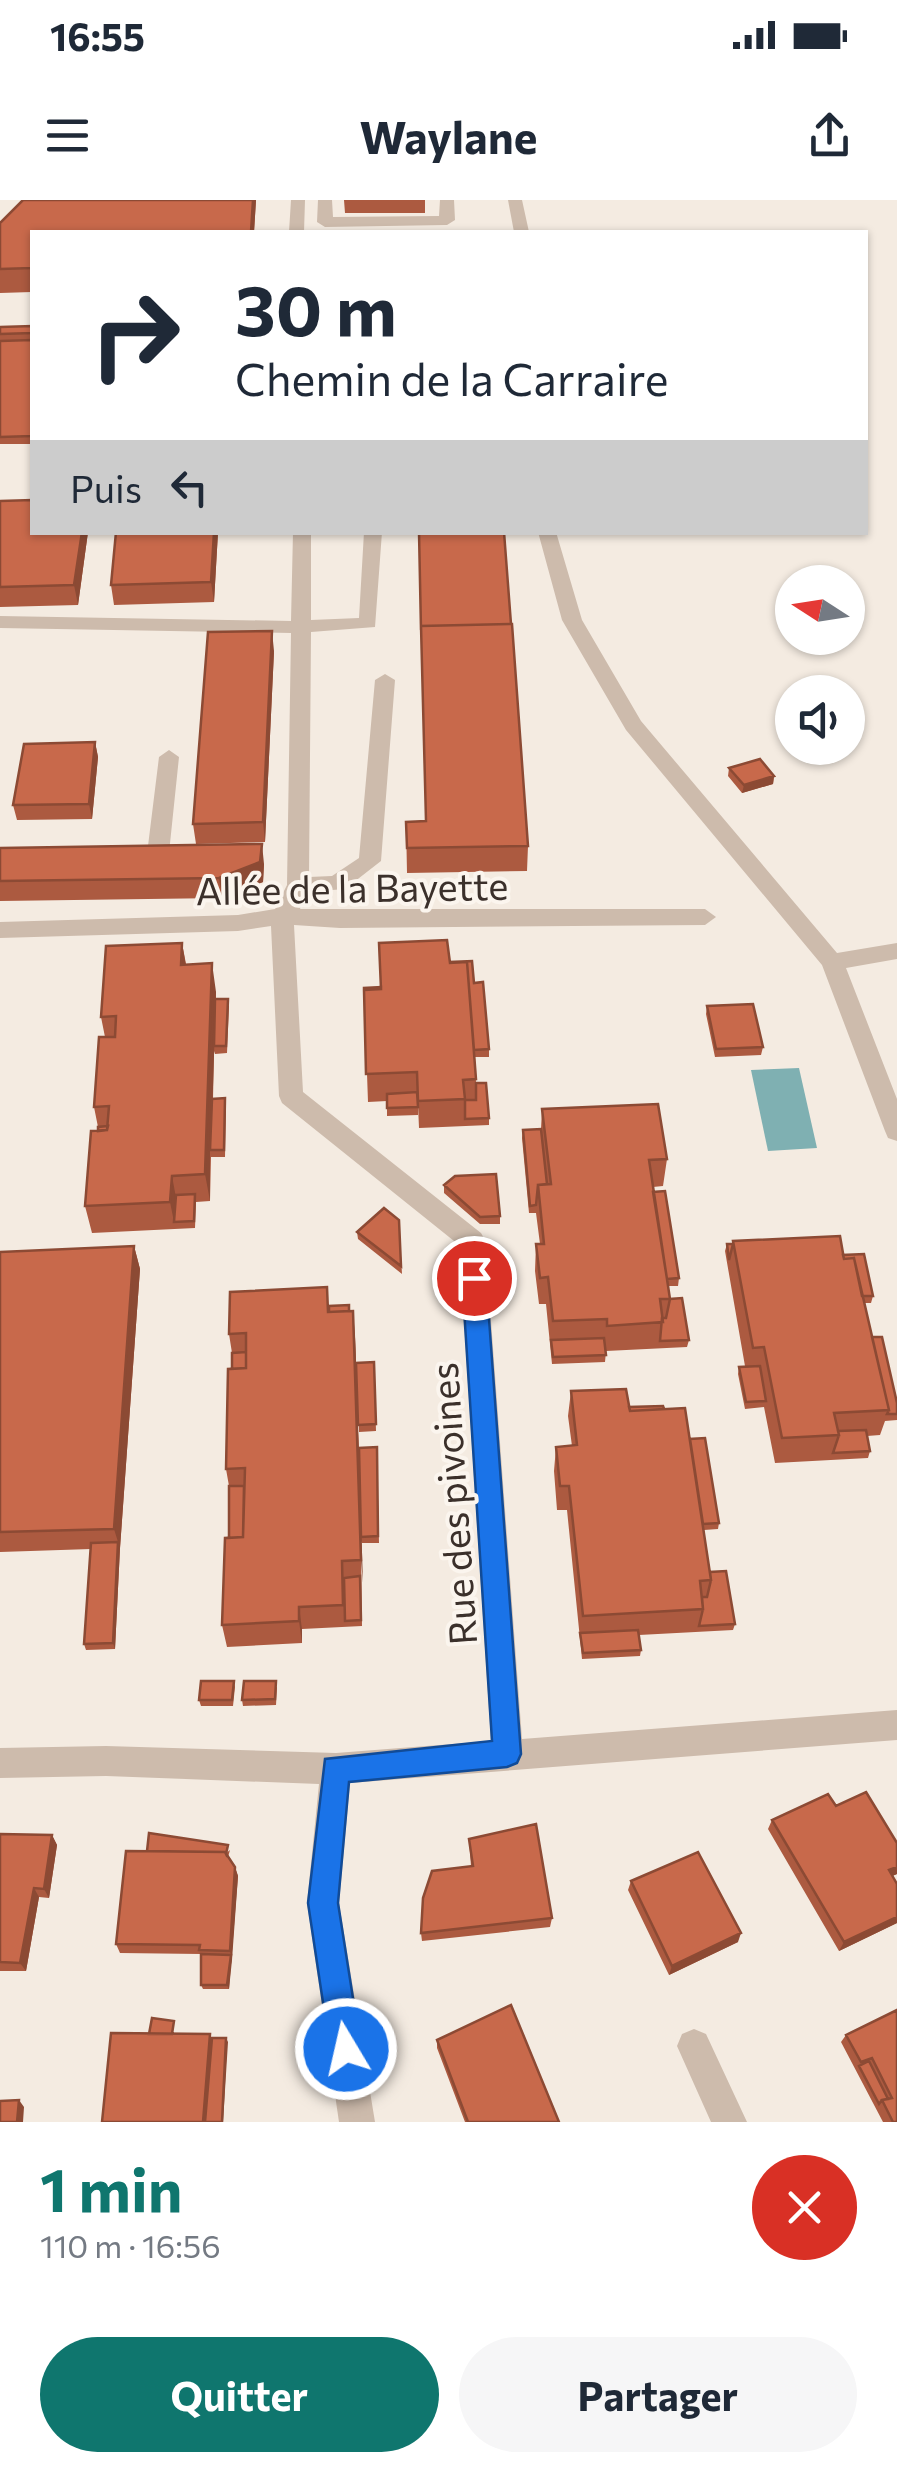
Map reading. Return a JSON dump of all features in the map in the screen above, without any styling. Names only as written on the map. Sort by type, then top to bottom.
[{"type":"street","points":[[298,200],[298,230]]},
{"type":"street","points":[[325,200],[325,222],[446,220],[447,200]]},
{"type":"street","points":[[515,200],[522,230]]},
{"type":"street","points":[[282,916],[293,903],[298,885],[302,535]]},
{"type":"street","points":[[0,622],[301,627],[368,624],[373,535]]},
{"type":"street","points":[[548,535],[572,620],[634,726],[832,962],[897,1131]]},
{"type":"street","points":[[298,885],[337,884],[370,861],[384,680]]},
{"type":"street","points":[[118,854],[158,853],[170,757]]},
{"type":"street","name":"Allée de la Bayette","points":[[0,930],[238,924],[282,916],[340,920],[705,917]]},
{"type":"street","name":"Rue des pivoines","points":[[282,916],[291,1096],[472,1240],[507,1754]]},
{"type":"street","points":[[832,962],[897,951]]},
{"type":"street","points":[[0,1763],[106,1761],[336,1769],[897,1726]]},
{"type":"street","points":[[336,1769],[323,1903],[357,2122]]},
{"type":"street","points":[[694,2046],[728,2122]]},
{"type":"water","points":[[799,1068],[817,1148],[768,1151],[751,1070]]},
{"type":"building","points":[[23,200],[253,200],[251,230],[30,230],[30,268],[0,269],[0,223]]},
{"type":"building","points":[[30,326],[30,333],[0,334],[0,327]]},
{"type":"building","points":[[30,340],[30,436],[0,437],[0,341]]},
{"type":"building","points":[[30,500],[30,535],[82,535],[74,585],[0,587],[0,501]]},
{"type":"building","points":[[116,535],[214,535],[211,582],[111,585]]},
{"type":"building","points":[[419,535],[504,535],[511,624],[421,626],[421,630]]},
{"type":"building","points":[[512,624],[528,846],[407,848],[406,822],[426,821],[421,626]]},
{"type":"building","points":[[272,631],[263,822],[193,824],[208,632]]},
{"type":"building","points":[[95,742],[89,804],[13,805],[24,744]]},
{"type":"building","points":[[760,759],[774,776],[744,785],[729,768]]},
{"type":"building","points":[[262,844],[260,862],[219,878],[0,881],[0,848]]},
{"type":"building","points":[[447,940],[450,963],[467,962],[476,1079],[463,1080],[465,1099],[418,1101],[417,1072],[366,1074],[364,990],[381,989],[379,943]]},
{"type":"building","points":[[182,943],[181,965],[212,963],[205,1174],[172,1176],[170,1202],[85,1206],[91,1131],[107,1130],[109,1106],[94,1107],[99,1037],[115,1037],[116,1016],[101,1017],[106,946]]},
{"type":"building","points":[[472,961],[474,983],[483,982],[489,1049],[474,1050],[467,962],[449,962]]},
{"type":"building","points":[[215,999],[228,999],[226,1046],[214,1046]]},
{"type":"building","points":[[753,1004],[763,1047],[716,1049],[707,1006]]},
{"type":"building","points":[[476,1083],[486,1083],[489,1118],[465,1119],[465,1100],[476,1100]]},
{"type":"building","points":[[417,1092],[418,1107],[387,1108],[387,1094]]},
{"type":"building","points":[[225,1098],[224,1150],[210,1150],[212,1099]]},
{"type":"building","points":[[658,1104],[667,1159],[649,1160],[670,1299],[660,1299],[663,1322],[607,1326],[607,1319],[553,1321],[548,1277],[540,1278],[536,1244],[544,1244],[538,1185],[551,1184],[542,1109]]},
{"type":"building","points":[[541,1129],[547,1184],[538,1185],[536,1205],[530,1206],[523,1130]]},
{"type":"building","points":[[496,1174],[500,1216],[480,1217],[444,1185],[455,1176]]},
{"type":"building","points":[[665,1191],[679,1278],[667,1279],[653,1192]]},
{"type":"building","points":[[195,1194],[194,1221],[174,1222],[176,1195]]},
{"type":"building","points":[[384,1208],[399,1220],[401,1266],[357,1232]]},
{"type":"building","points":[[840,1236],[844,1259],[854,1258],[889,1410],[834,1413],[839,1435],[782,1438],[764,1347],[753,1348],[733,1241]]},
{"type":"building","points":[[134,1246],[114,1529],[0,1532],[0,1252]]},
{"type":"building","points":[[864,1254],[873,1296],[862,1296],[854,1258],[844,1259],[843,1255]]},
{"type":"building","points":[[327,1287],[328,1312],[353,1311],[361,1560],[342,1561],[343,1605],[299,1607],[299,1621],[222,1625],[225,1538],[243,1537],[245,1468],[226,1469],[228,1369],[246,1368],[246,1333],[229,1334],[230,1292]]},
{"type":"building","points":[[682,1298],[689,1340],[660,1341],[662,1318],[666,1318],[670,1299]]},
{"type":"building","points":[[349,1305],[349,1311],[329,1312],[329,1306]]},
{"type":"building","points":[[872,1337],[882,1337],[897,1414],[887,1414]]},
{"type":"building","points":[[604,1338],[606,1355],[553,1357],[551,1340]]},
{"type":"building","points":[[246,1352],[246,1368],[232,1369],[232,1353]]},
{"type":"building","points":[[374,1362],[376,1424],[358,1425],[356,1363]]},
{"type":"building","points":[[760,1366],[766,1401],[746,1402],[739,1367]]},
{"type":"building","points":[[626,1389],[630,1411],[685,1408],[711,1580],[700,1581],[703,1609],[583,1616],[569,1486],[560,1486],[556,1447],[577,1445],[571,1391]]},
{"type":"building","points":[[629,1407],[664,1409],[630,1411]]},
{"type":"building","points":[[866,1430],[870,1451],[833,1453],[838,1431]]},
{"type":"building","points":[[705,1438],[719,1523],[703,1524],[690,1439]]},
{"type":"building","points":[[377,1447],[378,1536],[361,1537],[359,1448]]},
{"type":"building","points":[[229,1486],[244,1486],[243,1537],[229,1538]]},
{"type":"building","points":[[118,1542],[113,1643],[84,1644],[91,1543]]},
{"type":"building","points":[[726,1571],[735,1624],[699,1626],[710,1572]]},
{"type":"building","points":[[360,1576],[361,1620],[345,1621],[344,1578]]},
{"type":"building","points":[[638,1630],[641,1650],[583,1653],[580,1633]]},
{"type":"building","points":[[201,1681],[234,1681],[232,1700],[199,1700]]},
{"type":"building","points":[[244,1681],[276,1681],[275,1699],[242,1700]]},
{"type":"building","points":[[866,1792],[897,1843],[897,1867],[889,1870],[897,1884],[897,1917],[844,1942],[772,1820],[828,1794],[836,1806]]},
{"type":"building","points":[[536,1824],[552,1918],[421,1933],[423,1898],[432,1871],[473,1866],[469,1839]]},
{"type":"building","points":[[149,1833],[228,1845],[226,1854],[147,1851]]},
{"type":"building","points":[[0,1834],[52,1835],[44,1889],[34,1888],[20,1963],[0,1962]]},
{"type":"building","points":[[126,1851],[225,1852],[235,1867],[230,1951],[199,1950],[200,1945],[116,1944]]},
{"type":"building","points":[[698,1852],[741,1933],[672,1966],[631,1881]]},
{"type":"building","points":[[201,1954],[231,1955],[227,1985],[201,1985]]},
{"type":"building","points":[[511,2005],[559,2122],[468,2122],[437,2040]]},
{"type":"building","points":[[897,2010],[897,2122],[893,2122],[882,2100],[892,2098],[872,2058],[861,2062],[846,2035]]},
{"type":"building","points":[[152,2018],[174,2021],[172,2034],[149,2034]]},
{"type":"building","points":[[111,2033],[210,2034],[203,2122],[102,2122]]},
{"type":"building","points":[[212,2038],[226,2038],[222,2122],[205,2122]]},
{"type":"building","points":[[869,2061],[888,2099],[879,2104],[859,2066]]},
{"type":"building","points":[[19,2100],[17,2122],[0,2122],[0,2101]]},
{"type":"route","points":[[346,2049],[323,1903],[336,1769],[507,1754],[474,1278]]}]
